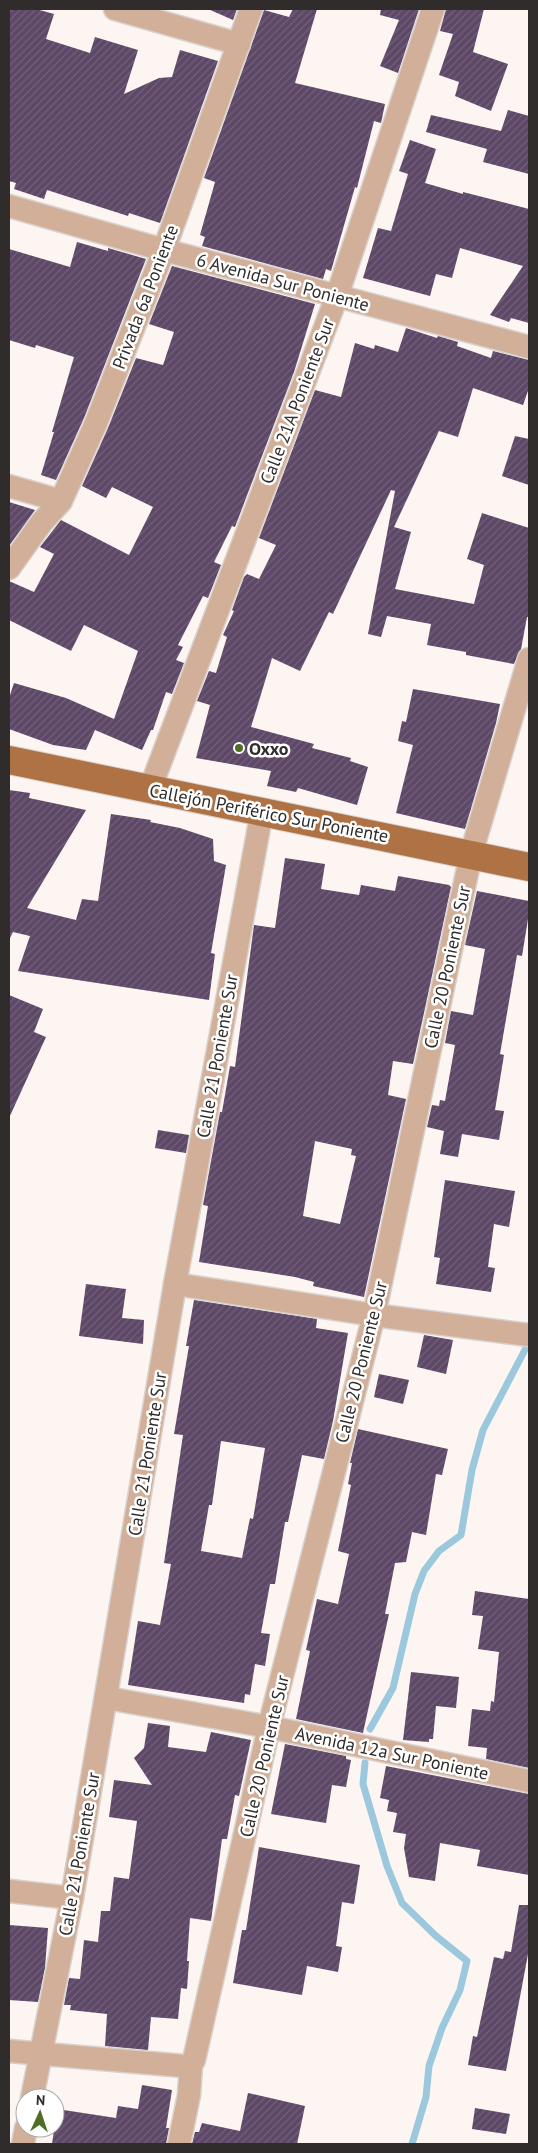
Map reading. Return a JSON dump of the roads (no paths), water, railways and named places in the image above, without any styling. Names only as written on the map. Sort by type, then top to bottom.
[{"type":"main road","name":"Callejón Periférico Sur Poniente","points":[[9,760],[529,867]]},
{"type":"street","points":[[115,9],[239,44]]},
{"type":"street","name":"Privada 6a Poniente","points":[[9,568],[42,522],[61,501],[96,424],[164,250],[251,9]]},
{"type":"street","name":"Calle 21A Poniente Sur","points":[[150,789],[337,296],[433,9]]},
{"type":"street","name":"6 Avenida Sur Poniente","points":[[9,206],[164,250],[529,347]]},
{"type":"street","points":[[9,486],[61,501]]},
{"type":"street","name":"Calle 20 Poniente Sur","points":[[179,2144],[189,2095],[191,2065],[194,2060],[269,1727],[374,1315],[471,854],[529,660]]},
{"type":"street","name":"Calle 21 Poniente Sur","points":[[34,2088],[72,1898],[175,1284],[262,811]]},
{"type":"street","points":[[175,1284],[374,1315],[529,1335]]},
{"type":"street","name":"Avenida 12a Sur Poniente","points":[[107,1698],[269,1727],[529,1781]]},
{"type":"street","points":[[9,1891],[72,1898]]},
{"type":"street","points":[[9,2051],[184,2066],[191,2065]]},
{"type":"waterway","points":[[370,1729],[393,1688],[415,1594],[424,1571],[439,1551],[461,1535],[472,1470],[483,1430],[528,1344]]},
{"type":"waterway","points":[[365,1763],[363,1784],[387,1866],[402,1903],[436,1936],[467,1961],[460,1990],[442,2028],[429,2066],[426,2097],[412,2144]]},
{"type":"place","name":"Oxxo","points":[[239,748]]}]
